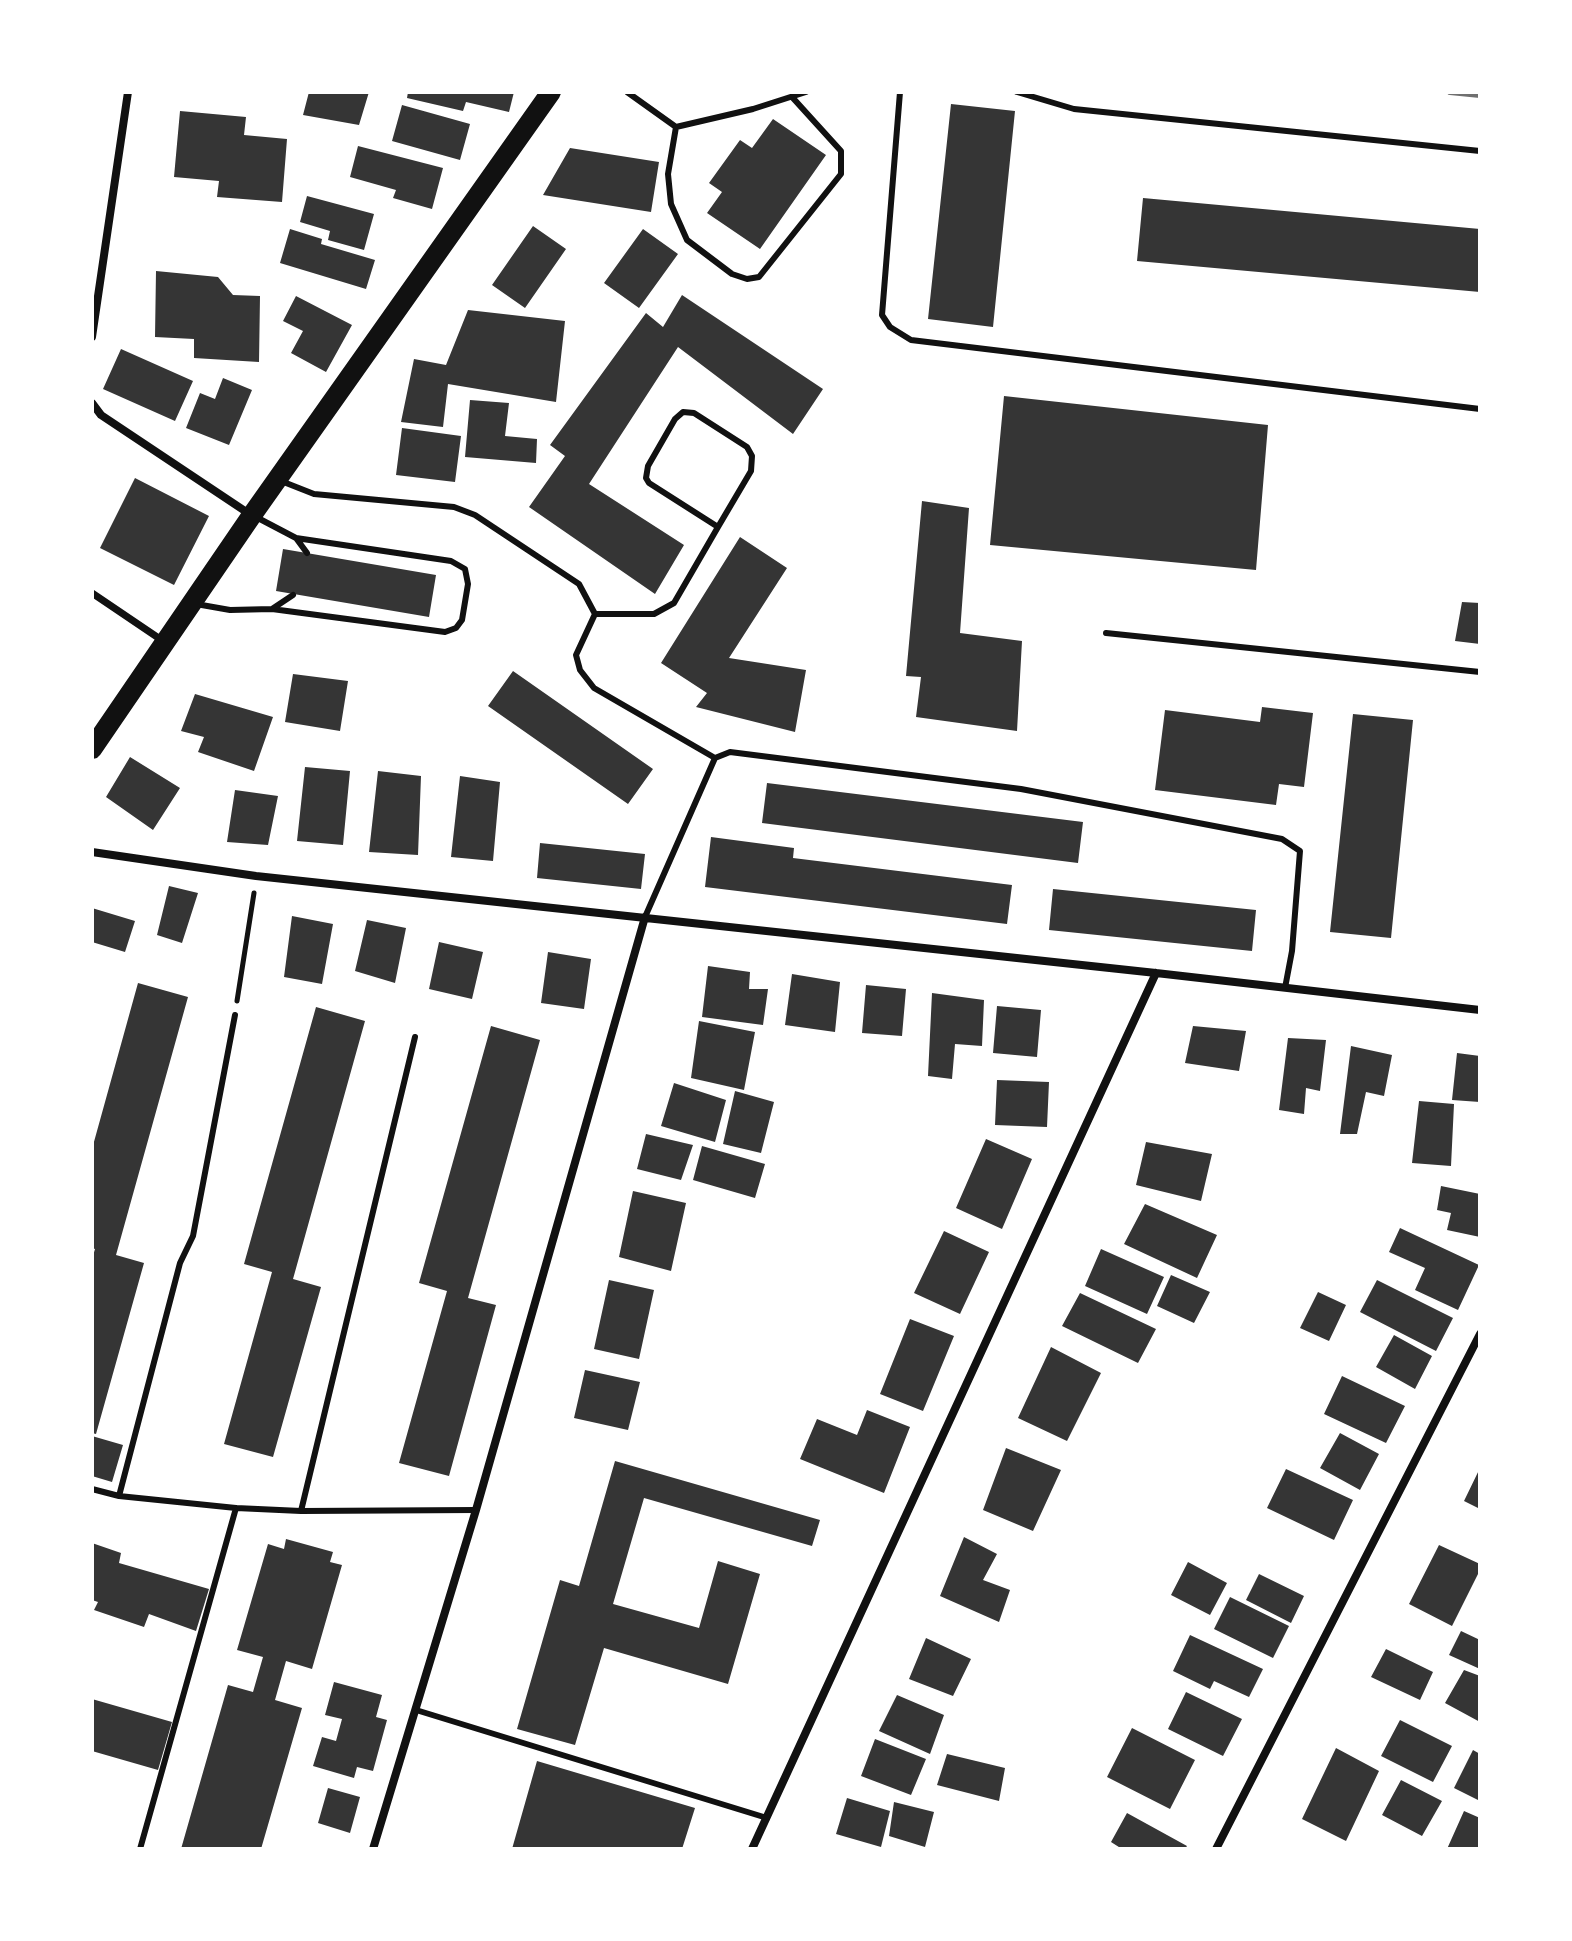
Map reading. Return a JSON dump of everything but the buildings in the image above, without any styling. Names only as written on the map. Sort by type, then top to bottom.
[{"type":"main road","points":[[92,749],[252,515],[551,92]]},
{"type":"street","points":[[92,337],[128,92]]},
{"type":"street","points":[[92,403],[101,415],[252,515]]},
{"type":"street","points":[[92,593],[165,642]]},
{"type":"street","points":[[92,852],[256,876],[1480,1010]]},
{"type":"street","points":[[373,1849],[476,1510],[645,917]]},
{"type":"street","points":[[752,1849],[1156,973]]},
{"type":"street","points":[[1216,1849],[1480,1334]]},
{"type":"lane","points":[[627,92],[676,127],[753,109],[806,92]]},
{"type":"lane","points":[[900,92],[882,315],[890,327],[911,340],[1480,409]]},
{"type":"lane","points":[[1017,92],[1074,109],[1480,151]]},
{"type":"lane","points":[[676,127],[668,174],[671,204],[687,240],[732,274],[747,279],[759,277],[841,174],[841,151],[792,97]]},
{"type":"lane","points":[[595,614],[654,614],[674,603],[751,471],[752,456],[747,447],[694,413],[683,412],[675,419],[648,466],[646,478],[649,483],[718,527]]},
{"type":"lane","points":[[277,480],[314,494],[454,507],[475,515],[579,584],[595,614]]},
{"type":"lane","points":[[192,603],[230,610],[272,609],[445,632],[456,628],[462,620],[468,584],[465,569],[451,561],[296,538],[252,515]]},
{"type":"lane","points":[[296,538],[307,553]]},
{"type":"lane","points":[[272,609],[293,595]]},
{"type":"lane","points":[[595,614],[576,655],[580,670],[594,688],[715,758]]},
{"type":"lane","points":[[1106,633],[1480,672]]},
{"type":"lane","points":[[645,917],[715,758],[730,752],[1021,789],[1282,839],[1300,851],[1292,951],[1285,988]]},
{"type":"lane","points":[[119,1496],[180,1263],[193,1236],[235,1015]]},
{"type":"lane","points":[[301,1511],[415,1037]]},
{"type":"lane","points":[[92,1489],[119,1496],[236,1508],[301,1511],[476,1510]]},
{"type":"lane","points":[[140,1849],[236,1508]]},
{"type":"lane","points":[[416,1710],[767,1818]]},
{"type":"path","points":[[235,1015],[256,876]]},
{"type":"railway","points":[[1450,92],[1480,95]]}]
